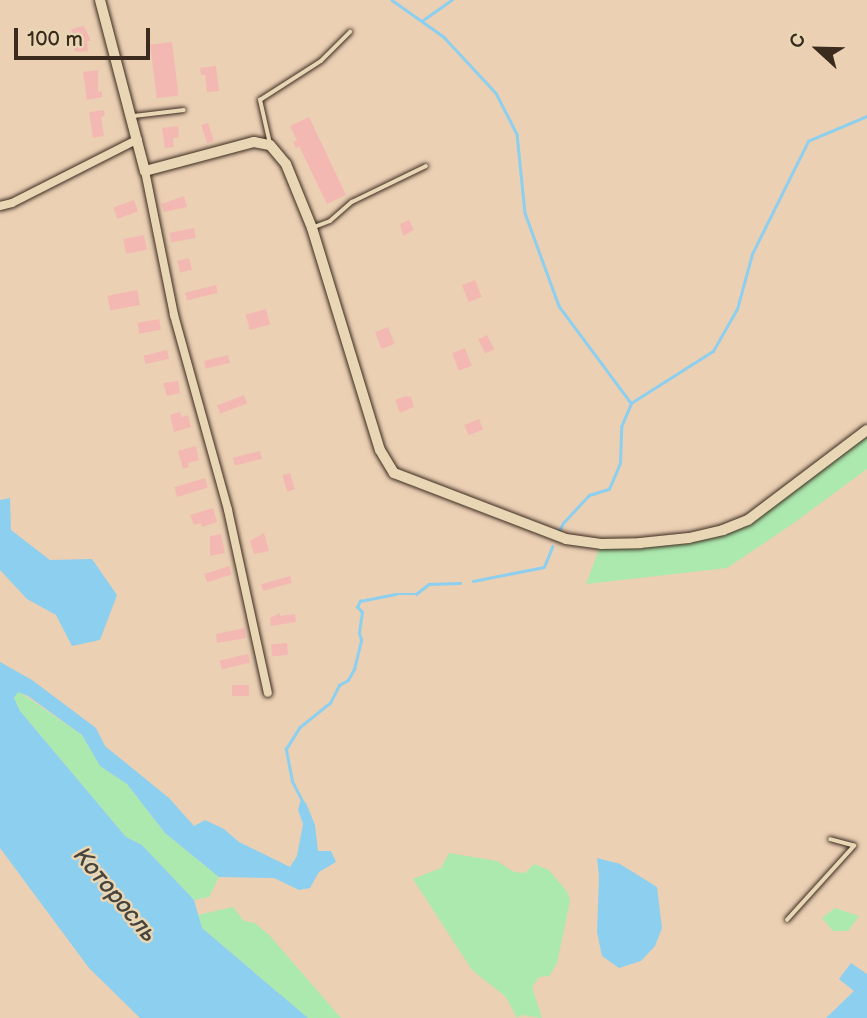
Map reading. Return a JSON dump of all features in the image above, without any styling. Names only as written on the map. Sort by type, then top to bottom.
[{"type":"street","points":[[100,0],[138,139],[174,315],[228,510],[268,693]]},
{"type":"street","points":[[0,206],[12,204],[138,139]]},
{"type":"street","points":[[145,171],[254,142],[271,145],[286,164],[312,228],[380,450],[394,473],[549,534],[601,544],[689,538],[723,530],[767,507],[867,430]]},
{"type":"lane","points":[[271,145],[260,100],[321,61],[350,32]]},
{"type":"lane","points":[[132,116],[184,110]]},
{"type":"lane","points":[[312,228],[330,220],[352,202],[426,166]]},
{"type":"lane","points":[[787,920],[854,846],[831,840]]},
{"type":"green space","points":[[867,430],[867,469],[727,568],[586,584],[601,544],[689,538],[748,520]]},
{"type":"green space","points":[[18,691],[82,735],[100,766],[127,784],[165,833],[219,877],[209,897],[194,900],[142,845],[126,837],[20,711],[14,698]]},
{"type":"green space","points":[[449,853],[497,861],[514,872],[525,873],[534,864],[549,870],[568,893],[570,901],[557,963],[549,976],[539,977],[532,987],[542,1018],[522,1015],[517,1018],[506,997],[472,970],[413,879],[441,868]]},
{"type":"green space","points":[[233,907],[244,921],[255,923],[270,936],[341,1018],[308,1018],[202,928],[198,915]]},
{"type":"green space","points":[[835,908],[859,916],[848,931],[833,931],[822,918]]},
{"type":"water","points":[[10,498],[11,530],[50,560],[92,559],[117,595],[100,640],[72,646],[56,615],[27,599],[0,570],[0,500]]},
{"type":"water","name":"Которосль","points":[[0,662],[32,680],[96,728],[105,746],[169,798],[194,826],[205,820],[224,829],[239,842],[290,867],[297,856],[303,824],[298,810],[301,799],[306,803],[315,825],[318,851],[331,851],[336,862],[319,872],[310,888],[299,890],[274,878],[219,877],[165,833],[127,784],[100,766],[82,735],[28,696],[18,692],[14,698],[20,711],[126,837],[142,845],[194,900],[202,928],[308,1018],[140,1018],[89,968],[0,848]]},
{"type":"water","points":[[597,858],[620,864],[657,887],[662,928],[655,946],[641,961],[619,968],[602,956],[597,932]]},
{"type":"water","points":[[851,963],[867,974],[867,1018],[826,1018],[854,991],[839,979]]},
{"type":"building","points":[[84,26],[91,41],[87,41],[88,51],[77,52],[74,50],[73,45],[76,44],[71,29]]},
{"type":"building","points":[[172,42],[179,96],[157,98],[150,45]]},
{"type":"building","points":[[216,66],[219,91],[207,92],[205,75],[201,75],[200,68]]},
{"type":"building","points":[[98,70],[98,92],[102,91],[102,97],[87,100],[83,72]]},
{"type":"building","points":[[104,110],[105,116],[101,117],[104,136],[93,138],[89,112]]},
{"type":"building","points":[[309,117],[346,195],[327,204],[299,146],[296,148],[293,142],[297,140],[290,126]]},
{"type":"building","points":[[208,123],[214,141],[207,143],[201,125]]},
{"type":"building","points":[[178,126],[179,137],[173,138],[174,147],[165,148],[162,128]]},
{"type":"building","points":[[184,196],[187,207],[164,212],[161,204]]},
{"type":"building","points":[[134,200],[138,211],[117,219],[113,208]]},
{"type":"building","points":[[409,220],[414,230],[403,236],[400,224]]},
{"type":"building","points":[[194,228],[196,238],[171,243],[169,233]]},
{"type":"building","points":[[144,235],[147,250],[126,254],[123,239]]},
{"type":"building","points":[[189,258],[192,270],[180,273],[177,261]]},
{"type":"building","points":[[475,280],[482,297],[469,302],[462,285]]},
{"type":"building","points":[[216,285],[218,293],[187,301],[185,293]]},
{"type":"building","points":[[137,290],[140,305],[110,310],[108,296]]},
{"type":"building","points":[[266,309],[270,324],[250,330],[246,314]]},
{"type":"building","points":[[159,319],[161,330],[139,334],[137,323]]},
{"type":"building","points":[[388,327],[395,344],[382,349],[375,332]]},
{"type":"building","points":[[487,335],[494,349],[485,354],[478,340]]},
{"type":"building","points":[[465,348],[472,366],[459,371],[452,353]]},
{"type":"building","points":[[167,350],[169,359],[146,364],[144,355]]},
{"type":"building","points":[[228,355],[230,363],[206,369],[204,361]]},
{"type":"building","points":[[178,381],[180,393],[167,396],[163,383]]},
{"type":"building","points":[[244,395],[247,403],[220,414],[217,405]]},
{"type":"building","points":[[411,397],[414,407],[400,413],[395,400]]},
{"type":"building","points":[[180,412],[182,417],[188,415],[191,427],[174,432],[170,415]]},
{"type":"building","points":[[479,419],[483,429],[468,435],[464,425]]},
{"type":"building","points":[[196,446],[199,460],[188,463],[189,467],[183,469],[178,451]]},
{"type":"building","points":[[260,451],[262,459],[235,466],[233,458]]},
{"type":"building","points":[[290,473],[295,489],[287,492],[282,475]]},
{"type":"building","points":[[205,478],[208,488],[177,497],[174,487]]},
{"type":"building","points":[[213,508],[217,522],[202,527],[201,523],[194,525],[190,515]]},
{"type":"building","points":[[264,533],[269,551],[254,554],[250,541]]},
{"type":"building","points":[[221,534],[225,553],[210,556],[210,536]]},
{"type":"building","points":[[229,566],[232,575],[207,583],[204,574]]},
{"type":"building","points":[[290,576],[292,583],[263,591],[261,584]]},
{"type":"building","points":[[280,613],[280,616],[295,614],[296,622],[271,626],[270,618]]},
{"type":"building","points":[[245,628],[246,638],[217,643],[216,634]]},
{"type":"building","points":[[287,643],[288,655],[272,656],[271,644]]},
{"type":"building","points":[[248,654],[250,663],[222,669],[220,661]]},
{"type":"building","points":[[232,685],[249,685],[249,696],[232,696]]},
{"type":"waterway","points":[[392,0],[444,37],[496,93],[517,134],[525,213],[559,306],[631,403]]},
{"type":"waterway","points":[[423,20],[452,0]]},
{"type":"waterway","points":[[558,533],[563,523],[589,495],[609,489],[620,463],[621,427],[631,403],[713,351],[737,309],[752,254],[808,141],[867,116]]},
{"type":"waterway","points":[[473,581],[544,567],[552,547]]},
{"type":"waterway","points":[[302,801],[292,781],[286,749],[300,727],[330,703],[339,685],[348,680],[354,669],[361,640],[359,633],[362,612],[357,607],[360,601],[395,594],[416,594],[429,584],[460,583]]}]
